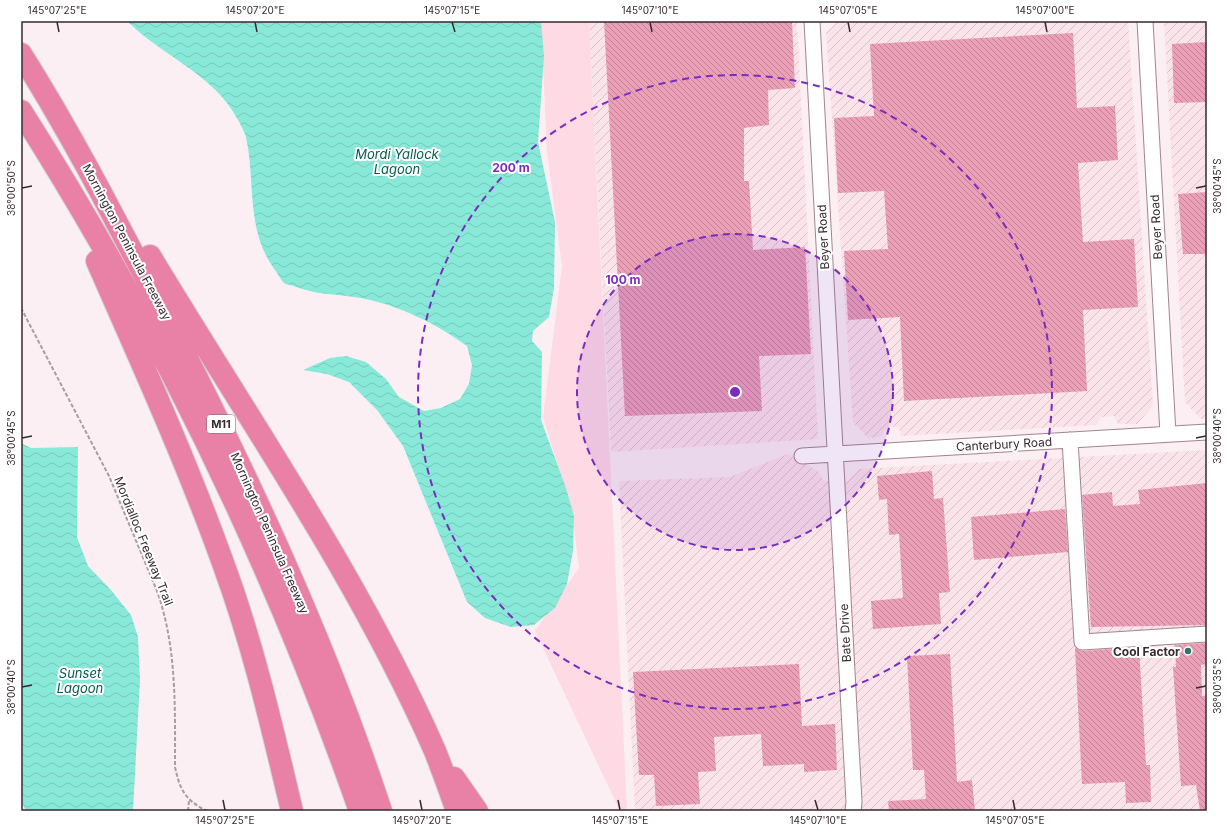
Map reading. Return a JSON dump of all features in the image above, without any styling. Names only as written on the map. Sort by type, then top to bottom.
[{"type":"highway","name":"Mornington Peninsula Freeway","points":[[21,54],[94,179],[210,402],[269,524],[318,642],[364,761],[381,811]]},
{"type":"highway","name":"Mornington Peninsula Freeway","points":[[21,111],[113,265],[194,414],[247,527],[299,646],[360,811]]},
{"type":"highway","points":[[21,118],[91,247],[196,492],[224,564],[248,637],[292,811]]},
{"type":"highway","points":[[94,179],[144,248],[320,529],[390,657],[436,753],[457,811]]},
{"type":"highway","points":[[436,753],[477,811]]},
{"type":"street","name":"Beyer Road","points":[[812,21],[836,454]]},
{"type":"street","name":"Beyer Road","points":[[1145,21],[1168,434]]},
{"type":"street","name":"Canterbury Road","points":[[802,456],[1207,432]]},
{"type":"street","points":[[1070,440],[1082,642],[1207,634]]},
{"type":"street","name":"Bate Drive","points":[[836,454],[854,802],[853,811]]},
{"type":"path","name":"Mordialloc Freeway Trail","points":[[21,308],[109,476],[162,604],[172,648],[174,767],[178,784],[189,801],[206,811]]},
{"type":"path","points":[[188,811],[189,801]]},
{"type":"shaded area","points":[[541,21],[589,21],[627,811],[620,811],[535,631],[579,568],[572,511],[543,417],[562,266],[547,151]]},
{"type":"shaded area","points":[[589,21],[797,21],[818,439],[611,452]]},
{"type":"shaded area","points":[[838,21],[1128,21],[1153,406],[1137,424],[1118,424],[1114,416],[1102,417],[1095,425],[901,436],[899,427],[888,427],[880,437],[868,438],[853,422],[826,32]]},
{"type":"shaded area","points":[[1164,21],[1207,21],[1207,419],[1201,419],[1185,402]]},
{"type":"shaded area","points":[[1207,450],[1207,811],[635,811],[619,481],[730,477],[788,454],[818,471],[824,481],[848,481],[859,469]]},
{"type":"water","name":"Mordi Yallock Lagoon","points":[[127,21],[541,21],[544,56],[538,142],[555,222],[554,288],[549,317],[533,331],[532,341],[542,352],[541,420],[566,488],[574,516],[573,551],[567,584],[555,608],[534,625],[511,627],[485,618],[467,602],[403,446],[377,410],[349,382],[327,374],[303,370],[330,358],[346,356],[366,362],[386,379],[399,397],[424,411],[441,408],[460,399],[469,384],[472,365],[467,346],[443,330],[417,316],[389,305],[361,298],[312,292],[284,283],[266,254],[259,238],[255,222],[246,137],[238,120],[228,104],[202,78],[156,45]]},
{"type":"water","name":"Sunset Lagoon","points":[[21,443],[31,448],[78,447],[77,537],[88,566],[111,590],[131,615],[138,637],[140,680],[133,811],[26,811],[21,801]]},
{"type":"building","points":[[604,21],[792,21],[795,88],[768,90],[769,125],[744,128],[744,181],[749,181],[753,250],[805,247],[811,354],[759,356],[762,411],[625,416]]},
{"type":"building","points":[[1073,33],[1077,108],[1115,106],[1118,160],[1078,163],[1083,242],[1134,239],[1138,307],[1083,310],[1087,391],[904,401],[900,317],[848,320],[844,251],[888,249],[884,191],[838,193],[834,118],[874,116],[870,44]]},
{"type":"building","points":[[1207,42],[1207,102],[1174,103],[1172,44]]},
{"type":"building","points":[[1207,192],[1207,254],[1183,254],[1178,194]]},
{"type":"building","points":[[932,471],[934,499],[943,498],[950,592],[939,593],[941,624],[873,629],[871,601],[903,598],[899,534],[889,535],[887,499],[879,500],[877,476]]},
{"type":"building","points":[[1207,483],[1207,625],[1091,627],[1082,495],[1112,492],[1113,506],[1140,504],[1138,490]]},
{"type":"building","points":[[1065,509],[1068,552],[974,560],[971,517]]},
{"type":"building","points":[[1207,643],[1207,664],[1201,665],[1202,696],[1207,696],[1207,811],[1200,811],[1196,785],[1181,786],[1173,667],[1176,667],[1175,645]]},
{"type":"building","points":[[1139,647],[1146,765],[1150,765],[1151,802],[1126,803],[1125,782],[1082,784],[1075,648],[1083,651]]},
{"type":"building","points":[[950,654],[957,782],[972,780],[975,811],[889,811],[888,801],[926,799],[924,770],[913,770],[907,656]]},
{"type":"building","points":[[799,664],[802,726],[835,724],[837,770],[804,772],[804,764],[763,766],[761,734],[714,737],[716,771],[698,772],[700,804],[656,806],[654,775],[639,775],[633,672]]},
{"type":"place","name":"Cool Factor","points":[[1188,651]]}]
